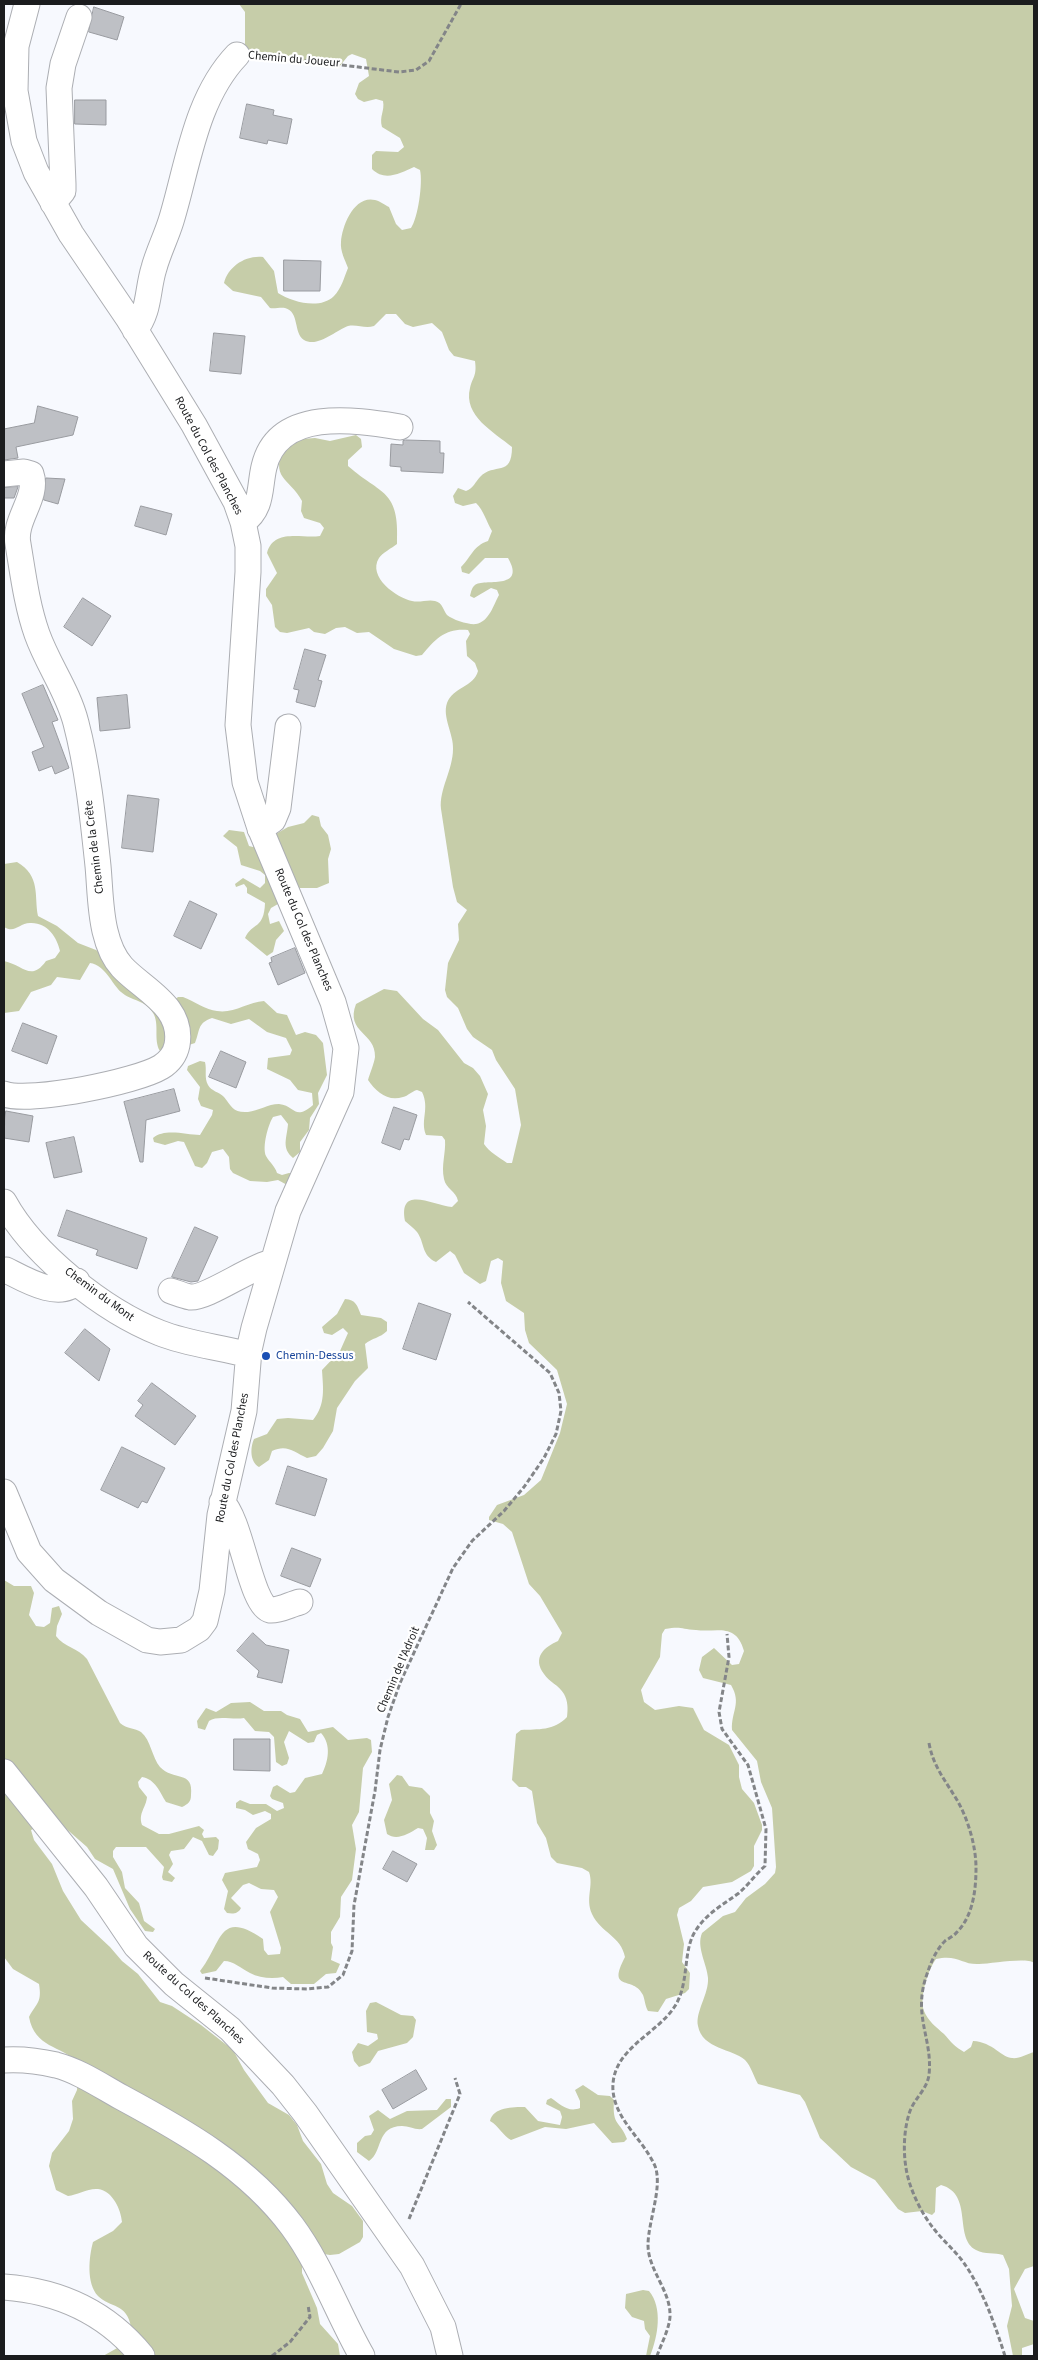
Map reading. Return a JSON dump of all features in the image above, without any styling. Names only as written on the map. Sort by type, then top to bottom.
[{"type":"street","name":"Route du Col des Planches","points":[[4,1492],[29,1552],[54,1580],[99,1612],[135,1634],[160,1642],[181,1640],[192,1636],[205,1621],[212,1591],[222,1502],[244,1411],[249,1355],[272,1262],[291,1204],[342,1092],[346,1048],[333,1002],[260,829],[245,782],[238,725],[248,572],[248,551],[244,522],[236,502],[194,425],[42,186],[24,140],[14,91],[16,46],[27,4]]},
{"type":"street","points":[[53,204],[63,191],[64,184],[59,88],[63,64],[79,18]]},
{"type":"street","name":"Chemin du Joueur","points":[[135,330],[142,321],[148,305],[153,270],[170,222],[202,115],[223,70],[237,56]]},
{"type":"street","points":[[244,522],[254,513],[258,503],[264,468],[272,448],[289,432],[314,423],[344,420],[400,427]]},
{"type":"street","name":"Chemin de la Crête","points":[[4,474],[24,472],[30,474],[32,479],[32,491],[20,520],[17,541],[37,634],[66,693],[76,722],[93,824],[104,927],[110,948],[122,966],[151,989],[166,1006],[172,1016],[178,1039],[170,1061],[154,1071],[136,1077],[60,1093],[23,1096],[4,1094]]},
{"type":"street","points":[[260,829],[273,820],[278,808],[288,727]]},
{"type":"street","name":"Chemin du Mont","points":[[4,1202],[34,1241],[77,1281],[120,1313],[161,1334],[249,1355]]},
{"type":"street","points":[[171,1291],[188,1297],[200,1295],[252,1268],[272,1262]]},
{"type":"street","points":[[6,1270],[44,1287],[65,1289],[72,1287],[77,1281]]},
{"type":"street","points":[[222,1502],[229,1508],[234,1520],[252,1581],[264,1606],[269,1610],[300,1602]]},
{"type":"street","name":"Route du Col des Planches","points":[[4,1772],[81,1868],[136,1946],[174,1984],[230,2029],[283,2085],[305,2113],[412,2266],[434,2308],[448,2342],[450,2356]]},
{"type":"street","points":[[4,2060],[35,2061],[72,2071],[157,2117],[233,2166],[274,2203],[292,2226],[305,2246],[362,2356]]},
{"type":"street","points":[[4,2287],[48,2294],[93,2312],[115,2328],[142,2356]]},
{"type":"path","name":"Chemin du Joueur","points":[[237,56],[251,54],[398,72],[416,70],[429,61],[461,4]]},
{"type":"path","name":"Chemin de l'Adroit","points":[[174,1984],[182,1978],[206,1978],[272,1988],[307,1989],[328,1987],[343,1975],[352,1951],[354,1905],[375,1792],[380,1750],[388,1717],[400,1682],[453,1568],[472,1542],[504,1511],[539,1465],[556,1434],[561,1411],[559,1393],[550,1373],[468,1302]]},
{"type":"path","points":[[657,2356],[670,2314],[665,2292],[651,2262],[648,2245],[657,2180],[655,2167],[620,2114],[613,2091],[614,2075],[623,2056],[666,2019],[676,2004],[685,1984],[688,1956],[696,1930],[722,1902],[739,1892],[765,1866],[766,1829],[754,1783],[748,1765],[722,1729],[719,1712],[729,1657],[727,1634]]},
{"type":"path","points":[[929,1743],[938,1772],[964,1812],[976,1866],[975,1892],[966,1920],[934,1957],[923,1987],[920,2003],[921,2022],[928,2058],[928,2077],[910,2111],[904,2150],[906,2168],[919,2205],[929,2222],[966,2265],[984,2298],[1005,2356]]},
{"type":"path","points":[[393,2238],[408,2222],[413,2212],[460,2094],[455,2078]]},
{"type":"path","points":[[272,2356],[290,2342],[310,2317],[308,2300]]},
{"type":"green space","points":[[239,4],[1034,4],[1034,1963],[1030,1961],[1016,1961],[973,1964],[950,1958],[936,1959],[927,1977],[923,1991],[924,2011],[930,2021],[964,2052],[971,2047],[973,2041],[986,2044],[1012,2058],[1034,2052],[1034,2266],[1025,2269],[1014,2289],[1025,2318],[1034,2321],[1034,2344],[1022,2348],[1022,2356],[1013,2356],[1007,2326],[1012,2306],[1009,2269],[1003,2255],[979,2252],[969,2244],[965,2236],[961,2206],[951,2190],[941,2185],[936,2188],[935,2212],[932,2215],[922,2211],[905,2213],[898,2209],[875,2180],[851,2167],[820,2138],[805,2102],[800,2095],[758,2084],[745,2060],[711,2044],[701,2034],[698,2026],[698,2015],[708,1984],[700,1944],[702,1933],[723,1916],[735,1912],[746,1898],[765,1884],[775,1873],[776,1867],[772,1808],[761,1782],[757,1761],[732,1730],[736,1697],[731,1685],[703,1678],[699,1670],[702,1657],[714,1648],[732,1665],[739,1664],[744,1651],[736,1636],[731,1632],[718,1630],[665,1629],[662,1634],[660,1657],[641,1690],[644,1702],[655,1710],[679,1706],[693,1708],[704,1730],[729,1745],[739,1765],[742,1789],[754,1803],[762,1825],[762,1830],[754,1846],[754,1866],[751,1871],[732,1882],[703,1887],[691,1901],[679,1908],[677,1915],[684,1944],[682,1962],[690,1973],[689,1989],[685,1993],[666,1999],[658,2012],[648,2011],[639,1989],[620,1980],[620,1968],[625,1957],[623,1950],[615,1939],[600,1926],[592,1914],[589,1903],[591,1882],[589,1872],[582,1868],[557,1863],[551,1857],[546,1838],[537,1823],[532,1791],[526,1787],[519,1787],[512,1780],[516,1734],[521,1730],[540,1729],[557,1725],[567,1717],[567,1705],[564,1694],[546,1677],[539,1663],[539,1658],[544,1650],[558,1641],[562,1633],[540,1596],[529,1584],[512,1532],[503,1524],[489,1520],[489,1517],[497,1505],[524,1495],[541,1480],[560,1433],[567,1404],[557,1370],[529,1343],[525,1330],[524,1313],[506,1301],[501,1283],[503,1261],[498,1258],[491,1261],[486,1281],[480,1284],[464,1273],[455,1255],[450,1251],[436,1262],[431,1259],[417,1232],[405,1221],[404,1210],[407,1203],[412,1200],[427,1201],[452,1207],[458,1201],[444,1179],[445,1140],[442,1136],[426,1135],[424,1130],[425,1104],[422,1092],[417,1090],[398,1098],[387,1097],[379,1092],[368,1080],[375,1057],[374,1049],[371,1042],[354,1021],[356,1004],[384,989],[397,991],[423,1019],[438,1030],[464,1063],[473,1068],[480,1076],[488,1094],[483,1110],[486,1126],[484,1144],[491,1152],[507,1163],[512,1163],[521,1125],[515,1089],[496,1060],[492,1050],[473,1037],[467,1029],[458,1008],[447,997],[445,990],[448,963],[459,940],[458,924],[467,910],[457,902],[453,887],[441,809],[442,794],[451,764],[453,749],[446,708],[450,698],[472,680],[478,671],[475,663],[467,656],[466,641],[470,634],[468,630],[454,631],[442,635],[422,655],[416,656],[394,649],[369,632],[357,633],[345,627],[336,628],[325,634],[314,632],[309,628],[287,633],[280,632],[275,627],[272,605],[266,596],[266,589],[277,573],[267,553],[271,545],[282,537],[320,536],[324,528],[320,523],[304,518],[301,511],[302,501],[280,471],[279,465],[285,445],[302,439],[315,438],[330,441],[356,435],[361,439],[362,447],[348,460],[348,466],[386,495],[392,503],[395,513],[397,544],[379,558],[376,565],[380,579],[385,586],[399,596],[415,601],[435,601],[453,619],[469,624],[481,623],[488,616],[499,595],[497,590],[491,588],[474,598],[470,596],[473,587],[479,583],[508,579],[512,575],[512,568],[508,558],[485,558],[469,574],[462,572],[461,567],[479,546],[488,541],[492,531],[476,503],[463,506],[455,503],[453,496],[458,488],[466,491],[485,473],[506,466],[511,457],[512,447],[489,429],[475,415],[471,407],[469,398],[475,373],[475,361],[454,356],[449,350],[442,332],[432,323],[413,327],[405,324],[396,314],[386,314],[374,326],[348,326],[321,340],[309,342],[304,340],[298,333],[295,318],[290,310],[270,308],[261,297],[233,291],[224,283],[229,272],[238,263],[250,258],[263,257],[274,271],[278,293],[298,302],[314,304],[328,300],[339,290],[348,268],[342,252],[341,242],[350,213],[361,202],[368,200],[377,201],[389,207],[396,224],[402,230],[411,228],[418,209],[421,183],[420,170],[414,167],[398,174],[387,176],[377,173],[372,169],[372,155],[376,151],[398,152],[404,147],[400,138],[382,127],[383,101],[376,99],[364,102],[358,99],[355,94],[359,83],[369,76],[366,59],[352,54],[339,67],[307,64],[284,54],[248,51],[245,48],[245,12]]},
{"type":"green space","points":[[312,815],[319,817],[321,826],[328,835],[331,849],[328,859],[329,883],[317,888],[293,888],[278,904],[271,908],[268,914],[270,924],[279,921],[284,931],[276,940],[273,952],[267,956],[245,938],[260,922],[265,903],[247,893],[247,888],[244,884],[236,887],[235,884],[243,878],[260,888],[265,883],[265,875],[260,871],[241,865],[237,847],[223,836],[229,830],[244,832],[249,846],[253,847],[288,827],[304,823]]},
{"type":"green space","points":[[17,862],[25,868],[33,880],[38,916],[57,926],[78,943],[96,950],[172,1002],[178,997],[183,997],[209,1009],[229,1011],[264,1001],[277,1013],[287,1015],[296,1035],[305,1032],[316,1035],[323,1043],[327,1075],[318,1093],[319,1104],[310,1118],[309,1130],[300,1142],[300,1152],[293,1158],[289,1154],[286,1147],[288,1124],[281,1115],[273,1117],[266,1136],[266,1156],[277,1173],[282,1175],[294,1174],[289,1186],[278,1180],[267,1182],[250,1181],[233,1173],[230,1169],[229,1157],[223,1149],[212,1152],[207,1163],[202,1168],[195,1166],[184,1142],[178,1141],[165,1145],[154,1142],[153,1138],[163,1133],[200,1135],[213,1110],[201,1106],[198,1099],[200,1087],[187,1070],[188,1066],[200,1061],[205,1062],[206,1080],[209,1087],[224,1097],[236,1110],[248,1112],[279,1104],[298,1112],[307,1110],[313,1105],[312,1093],[298,1090],[290,1080],[267,1069],[268,1058],[290,1055],[292,1050],[286,1038],[267,1032],[249,1019],[231,1024],[212,1018],[201,1025],[195,1043],[167,1052],[160,1051],[157,1042],[155,1017],[150,1009],[121,992],[100,967],[90,963],[80,980],[57,977],[51,985],[31,992],[19,1011],[4,1013],[4,961],[31,971],[41,967],[46,961],[55,958],[60,951],[54,936],[41,925],[26,923],[14,929],[4,927],[4,864]]},
{"type":"green space","points":[[345,1299],[356,1304],[361,1315],[381,1318],[387,1322],[387,1331],[365,1344],[368,1368],[355,1381],[337,1408],[333,1431],[316,1456],[307,1458],[282,1448],[272,1451],[269,1460],[259,1467],[254,1462],[252,1455],[254,1439],[267,1434],[277,1419],[313,1420],[317,1414],[323,1396],[322,1370],[340,1351],[348,1333],[343,1328],[332,1335],[324,1333],[322,1327],[337,1314]]},
{"type":"green space","points":[[4,1580],[14,1586],[31,1586],[34,1593],[29,1615],[36,1626],[44,1627],[50,1623],[52,1608],[59,1606],[62,1614],[57,1626],[56,1636],[87,1659],[120,1723],[144,1735],[160,1767],[189,1782],[191,1787],[190,1799],[182,1807],[166,1802],[154,1783],[142,1777],[138,1782],[139,1787],[147,1797],[141,1817],[142,1825],[159,1834],[169,1834],[199,1826],[204,1830],[202,1834],[204,1838],[216,1837],[219,1840],[218,1849],[213,1856],[209,1855],[202,1841],[193,1837],[184,1849],[171,1851],[169,1855],[173,1864],[168,1872],[175,1878],[172,1882],[163,1880],[164,1867],[146,1847],[116,1847],[113,1851],[113,1857],[122,1872],[125,1888],[139,1903],[144,1921],[155,1929],[153,1932],[145,1931],[130,1909],[113,1869],[95,1859],[87,1847],[55,1819],[31,1830],[34,1840],[52,1864],[63,1891],[81,1920],[122,1961],[138,1974],[160,2002],[172,2006],[201,2025],[233,2050],[244,2070],[268,2103],[289,2115],[297,2125],[303,2141],[321,2164],[327,2184],[333,2193],[352,2206],[363,2221],[363,2237],[360,2242],[339,2254],[317,2253],[302,2263],[302,2273],[317,2308],[320,2324],[338,2344],[340,2356],[103,2356],[119,2347],[131,2327],[129,2319],[122,2310],[103,2300],[94,2291],[90,2277],[90,2255],[93,2242],[113,2231],[122,2222],[121,2217],[112,2197],[103,2190],[90,2190],[68,2196],[56,2190],[49,2166],[52,2153],[69,2131],[73,2119],[72,2101],[77,2090],[79,2063],[72,2057],[49,2045],[37,2035],[29,2017],[39,1999],[39,1984],[13,1969],[4,1957]]},
{"type":"green space","points":[[250,1702],[264,1711],[281,1711],[300,1719],[308,1732],[333,1727],[348,1740],[367,1738],[371,1740],[372,1752],[363,1768],[359,1812],[352,1825],[356,1849],[352,1880],[341,1897],[340,1917],[331,1932],[333,1947],[331,1960],[340,1964],[336,1973],[326,1974],[314,1984],[291,1984],[283,1977],[257,1976],[228,1961],[224,1961],[216,1971],[202,1974],[200,1971],[223,1933],[229,1928],[237,1927],[248,1930],[263,1939],[264,1950],[268,1955],[280,1954],[281,1948],[270,1912],[278,1897],[274,1890],[261,1889],[249,1883],[243,1885],[231,1898],[241,1908],[240,1910],[227,1913],[224,1909],[228,1891],[222,1880],[225,1873],[257,1867],[260,1860],[258,1854],[248,1849],[246,1842],[256,1828],[271,1819],[271,1814],[265,1811],[253,1815],[245,1810],[236,1808],[236,1803],[240,1800],[250,1804],[266,1804],[277,1811],[284,1808],[283,1803],[272,1799],[270,1796],[273,1787],[277,1785],[290,1793],[295,1792],[305,1778],[322,1774],[328,1754],[327,1743],[321,1733],[317,1735],[314,1742],[308,1743],[289,1731],[284,1742],[289,1758],[287,1764],[282,1766],[276,1762],[274,1737],[269,1732],[255,1731],[244,1718],[217,1718],[209,1721],[205,1730],[198,1728],[197,1721],[206,1708],[216,1712],[231,1703]]},
{"type":"green space","points":[[397,1775],[402,1776],[409,1786],[422,1788],[430,1796],[430,1813],[434,1821],[432,1831],[437,1845],[434,1850],[425,1850],[427,1838],[423,1829],[418,1828],[399,1837],[387,1834],[384,1820],[392,1800],[389,1784]]},
{"type":"green space","points":[[376,2002],[401,2015],[413,2016],[416,2020],[413,2037],[407,2043],[378,2051],[370,2063],[359,2067],[354,2061],[352,2052],[358,2043],[368,2046],[378,2039],[377,2034],[367,2032],[366,2011],[370,2003]]},
{"type":"green space","points":[[583,2085],[598,2095],[610,2096],[614,2100],[615,2119],[627,2139],[624,2142],[612,2143],[594,2123],[566,2129],[545,2127],[511,2140],[490,2121],[492,2116],[499,2110],[525,2107],[538,2121],[560,2125],[562,2117],[560,2111],[546,2104],[547,2100],[551,2098],[568,2109],[580,2108],[580,2101],[575,2090]]},
{"type":"green space","points":[[446,2099],[451,2099],[451,2107],[422,2129],[402,2126],[388,2130],[369,2161],[357,2152],[357,2143],[365,2136],[371,2135],[374,2130],[369,2116],[378,2110],[390,2119],[407,2111],[437,2110]]},
{"type":"green space","points":[[643,2290],[649,2291],[658,2314],[657,2331],[650,2356],[646,2356],[650,2336],[645,2329],[644,2321],[632,2317],[625,2308],[626,2294]]},
{"type":"building","points":[[94,7],[124,17],[117,40],[89,32]]},
{"type":"building","points":[[75,100],[106,100],[106,125],[75,124]]},
{"type":"building","points":[[247,104],[274,110],[273,115],[292,119],[287,144],[268,140],[267,144],[240,138]]},
{"type":"building","points":[[284,260],[321,261],[320,291],[284,291]]},
{"type":"building","points":[[214,333],[245,336],[241,374],[210,371]]},
{"type":"building","points":[[38,406],[78,417],[73,435],[16,447],[18,458],[4,460],[4,429],[34,423]]},
{"type":"building","points":[[403,441],[440,441],[440,453],[444,453],[443,473],[401,471],[401,467],[390,466],[391,444],[403,445]]},
{"type":"building","points":[[46,478],[65,479],[58,504],[44,500]]},
{"type":"building","points":[[18,487],[14,498],[4,498],[4,488]]},
{"type":"building","points":[[141,506],[172,514],[166,535],[135,526]]},
{"type":"building","points":[[83,598],[111,616],[92,646],[64,627]]},
{"type":"building","points":[[305,649],[326,655],[318,680],[322,681],[315,707],[296,702],[299,690],[294,689]]},
{"type":"building","points":[[43,685],[58,720],[52,722],[69,768],[55,774],[52,766],[39,771],[32,752],[44,747],[22,694]]},
{"type":"building","points":[[127,695],[130,728],[100,731],[97,698]]},
{"type":"building","points":[[128,795],[159,799],[153,852],[122,848]]},
{"type":"building","points":[[190,901],[217,914],[201,949],[174,936]]},
{"type":"building","points":[[295,948],[305,973],[278,985],[269,963],[272,962],[271,958]]},
{"type":"building","points":[[23,1023],[57,1036],[47,1064],[12,1051]]},
{"type":"building","points":[[221,1051],[246,1062],[236,1088],[209,1077]]},
{"type":"building","points":[[174,1089],[180,1111],[146,1120],[143,1162],[140,1162],[124,1102]]},
{"type":"building","points":[[394,1107],[417,1115],[409,1140],[404,1139],[400,1150],[382,1143]]},
{"type":"building","points":[[6,1111],[33,1116],[29,1142],[4,1138]]},
{"type":"building","points":[[74,1137],[82,1172],[54,1178],[46,1143]]},
{"type":"building","points":[[67,1210],[147,1238],[137,1269],[96,1255],[98,1250],[58,1236]]},
{"type":"building","points":[[195,1227],[218,1237],[198,1281],[191,1282],[172,1277]]},
{"type":"building","points":[[419,1303],[451,1314],[436,1360],[403,1349]]},
{"type":"building","points":[[85,1329],[110,1349],[99,1381],[65,1353]]},
{"type":"building","points":[[152,1383],[196,1416],[175,1445],[135,1416],[143,1405],[138,1401]]},
{"type":"building","points":[[122,1447],[165,1468],[147,1503],[142,1501],[138,1508],[101,1490]]},
{"type":"building","points":[[288,1466],[327,1479],[315,1516],[276,1504]]},
{"type":"building","points":[[292,1548],[321,1559],[310,1587],[281,1576]]},
{"type":"building","points":[[253,1633],[266,1645],[289,1650],[282,1683],[257,1677],[259,1671],[237,1651]]},
{"type":"building","points":[[234,1739],[270,1739],[270,1771],[234,1770]]},
{"type":"building","points":[[393,1851],[417,1864],[407,1882],[383,1869]]},
{"type":"building","points":[[416,2070],[427,2089],[393,2109],[382,2090]]},
{"type":"place","name":"Chemin-Dessus","points":[[266,1356]]}]
